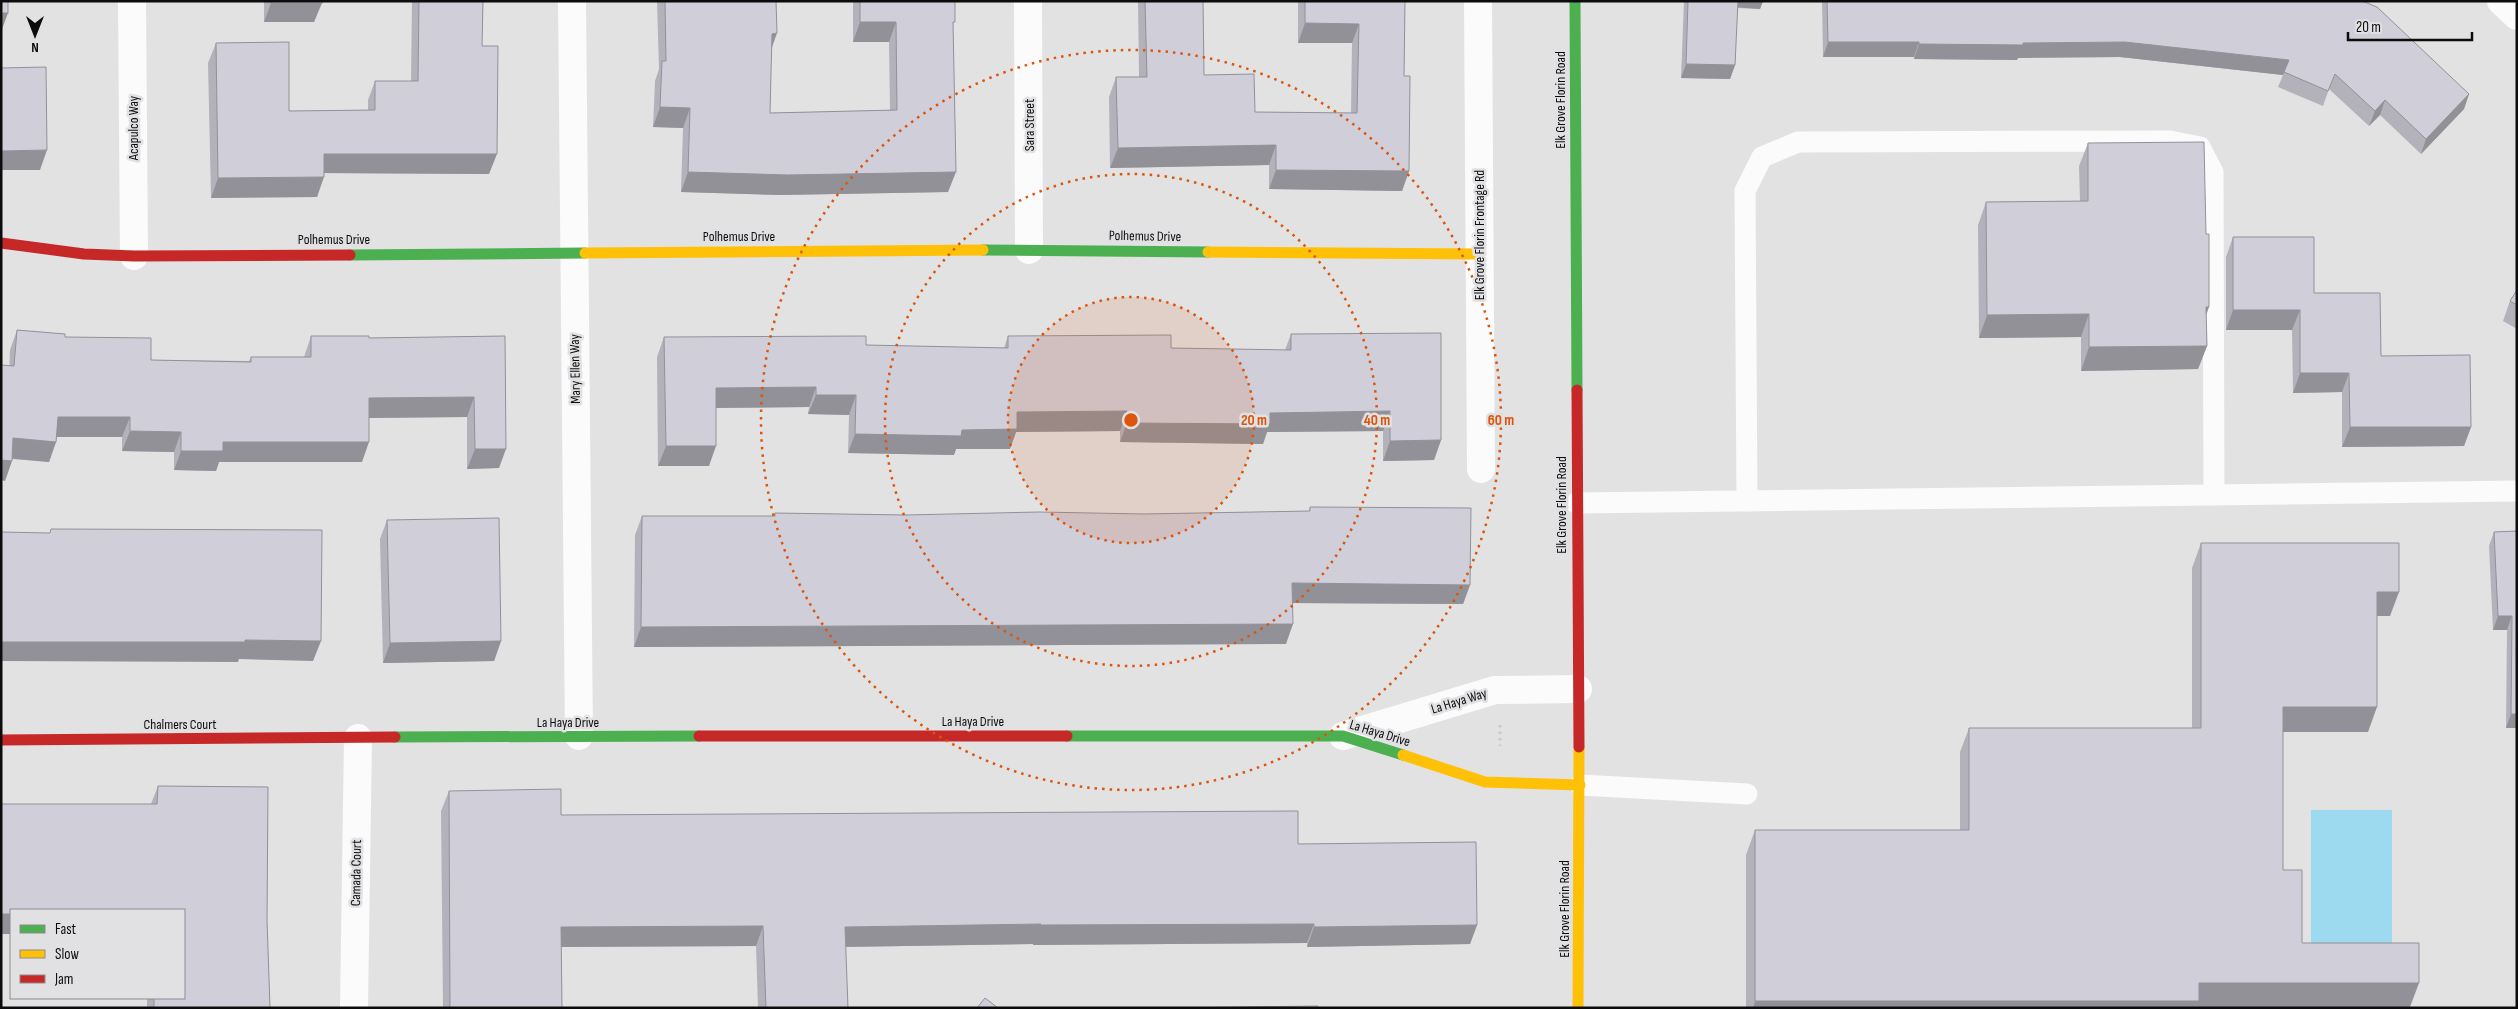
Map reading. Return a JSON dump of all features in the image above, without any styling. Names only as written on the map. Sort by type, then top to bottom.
[{"type":"street","name":"Acapulco Way","points":[[132,1],[134,256]]},
{"type":"street","name":"Mary Ellen Way","points":[[572,1],[579,736]]},
{"type":"street","name":"Sara Street","points":[[1028,1],[1029,250]]},
{"type":"street","name":"Elk Grove Florin Frontage Rd","points":[[1478,1],[1478,254],[1481,469]]},
{"type":"street","name":"Elk Grove Florin Road","points":[[1575,1],[1576,503],[1580,785],[1578,1008]]},
{"type":"street","points":[[2502,1],[2517,16]]},
{"type":"street","name":"Polhemus Drive","points":[[1,243],[74,253],[134,256],[1029,250],[1478,254]]},
{"type":"street","name":"La Haya Way","points":[[1343,736],[1495,690],[1578,689]]},
{"type":"street","name":"La Haya Drive","points":[[358,738],[579,736],[1343,736],[1485,782],[1580,785]]},
{"type":"street","name":"Chalmers Court","points":[[1,740],[358,738]]},
{"type":"street","name":"Camada Court","points":[[354,1008],[358,738]]},
{"type":"lane","points":[[1747,501],[1745,191],[1762,157],[1798,142],[2170,142],[2200,147],[2213,172],[2214,495]]},
{"type":"lane","points":[[1576,503],[2517,491]]},
{"type":"lane","points":[[1580,785],[1747,794]]},
{"type":"path","points":[[1500,724],[1500,747]]},
{"type":"water","points":[[2311,810],[2392,810],[2392,952],[2311,952]]},
{"type":"building","points":[[1,1],[8,1],[8,13],[1,13]]},
{"type":"building","points":[[271,1],[322,1],[322,3],[271,3]]},
{"type":"building","points":[[419,1],[483,1],[482,46],[498,46],[497,154],[324,154],[324,177],[218,178],[216,43],[289,42],[289,111],[375,110],[375,81],[418,81]]},
{"type":"building","points":[[665,1],[776,1],[777,33],[772,34],[770,113],[897,110],[896,22],[860,22],[860,1],[955,1],[955,22],[953,22],[956,172],[788,175],[688,172],[690,108],[660,107],[662,61],[666,61]]},
{"type":"building","points":[[1145,1],[1203,1],[1204,75],[1254,74],[1255,112],[1357,113],[1359,24],[1305,23],[1305,1],[1405,1],[1404,76],[1410,76],[1409,171],[1276,170],[1276,145],[1118,148],[1116,77],[1147,77]]},
{"type":"building","points":[[1688,1],[1738,1],[1735,65],[1686,64]]},
{"type":"building","points":[[1827,1],[2362,1],[2377,7],[2469,94],[2426,139],[2385,100],[2375,111],[2335,74],[2328,91],[2284,72],[2289,60],[2125,42],[2023,43],[2023,45],[1828,42]]},
{"type":"building","points":[[46,67],[47,150],[1,151],[1,68]]},
{"type":"building","points":[[2204,142],[2206,234],[2209,234],[2209,307],[2206,307],[2207,346],[2089,347],[2089,314],[1987,315],[1986,202],[2088,201],[2088,143]]},
{"type":"building","points":[[2233,237],[2314,237],[2314,293],[2380,293],[2381,356],[2470,355],[2471,427],[2350,427],[2349,373],[2300,373],[2300,310],[2233,310]]},
{"type":"building","points":[[2517,290],[2517,305],[2510,301]]},
{"type":"building","points":[[17,330],[65,334],[65,337],[151,338],[151,360],[251,362],[251,357],[311,357],[311,336],[369,336],[369,338],[505,336],[506,449],[475,449],[474,397],[369,398],[369,442],[223,442],[223,451],[181,451],[181,432],[130,431],[130,417],[58,417],[56,442],[13,438],[12,461],[1,460],[1,365],[14,366]]},
{"type":"building","points":[[1441,333],[1441,440],[1390,441],[1390,411],[1270,413],[1270,424],[1127,423],[1127,411],[1017,412],[1017,429],[962,430],[961,436],[855,434],[856,395],[816,395],[816,387],[716,388],[716,446],[666,446],[664,337],[866,336],[866,345],[1008,348],[1008,336],[1171,335],[1171,348],[1291,350],[1291,334]]},
{"type":"building","points":[[1310,507],[1471,508],[1470,585],[1292,583],[1293,624],[641,627],[642,516],[775,516],[775,513],[906,515],[1039,512],[1144,514],[1310,511]]},
{"type":"building","points":[[499,518],[501,641],[390,643],[387,520]]},
{"type":"building","points":[[51,529],[322,530],[321,641],[1,642],[1,532],[50,533]]},
{"type":"building","points":[[2517,531],[2517,714],[2511,714],[2512,616],[2498,616],[2494,532]]},
{"type":"building","points":[[2201,543],[2399,543],[2399,592],[2377,592],[2377,707],[2283,707],[2283,870],[2302,870],[2302,943],[2419,943],[2419,983],[2199,983],[2199,1001],[1755,1001],[1755,830],[1969,830],[1969,728],[2201,728]]},
{"type":"building","points":[[158,786],[268,787],[267,920],[270,1008],[154,1008],[154,999],[185,999],[185,909],[10,909],[10,914],[1,914],[1,804],[157,804]]},
{"type":"building","points":[[561,789],[561,815],[1298,811],[1298,844],[1476,842],[1477,925],[1314,927],[1314,924],[1041,924],[845,927],[848,1008],[766,1008],[763,926],[561,927],[562,1008],[450,1008],[449,791]]},
{"type":"building","points":[[985,998],[998,1008],[977,1008]]},
{"type":"building","points":[[1318,1006],[1318,1008],[1170,1008]]},
{"type":"traffic: fast","points":[[1575,1],[1577,390]]},
{"type":"traffic: fast","points":[[983,250],[1208,252]]},
{"type":"traffic: fast","points":[[350,255],[585,253]]},
{"type":"traffic: fast","points":[[395,737],[699,736]]},
{"type":"traffic: fast","points":[[1067,736],[1343,736],[1403,755]]},
{"type":"traffic: slow","points":[[585,253],[983,250]]},
{"type":"traffic: slow","points":[[1208,252],[1478,254]]},
{"type":"traffic: slow","points":[[1578,1008],[1579,747]]},
{"type":"traffic: slow","points":[[1403,755],[1485,782],[1580,785]]},
{"type":"traffic: jam","points":[[1,243],[84,254],[134,256],[350,255]]},
{"type":"traffic: jam","points":[[1577,390],[1579,747]]},
{"type":"traffic: jam","points":[[699,736],[1067,736]]},
{"type":"traffic: jam","points":[[1,740],[395,737]]}]
